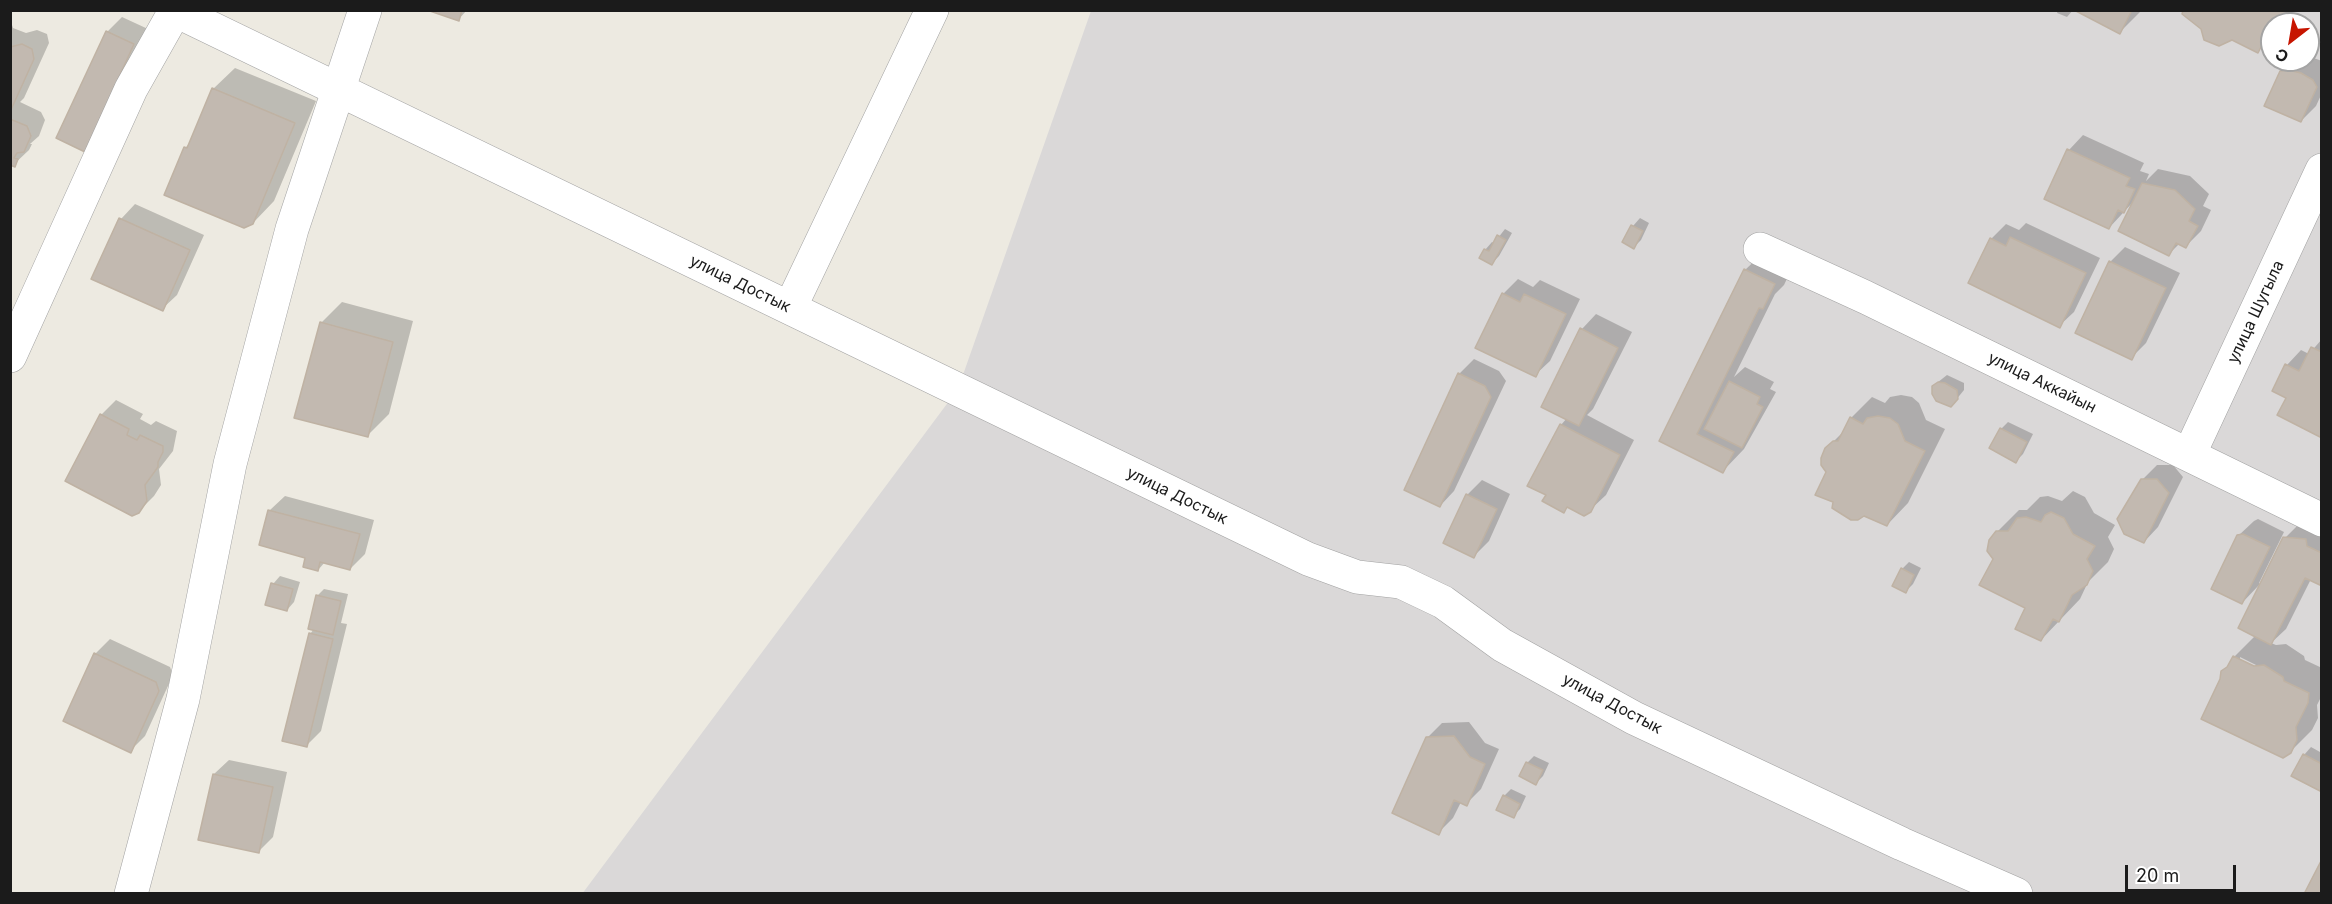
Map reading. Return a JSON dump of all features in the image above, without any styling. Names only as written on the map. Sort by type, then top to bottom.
[{"type":"street","points":[[131,894],[183,699],[230,464],[292,229],[364,10]]},
{"type":"street","points":[[790,308],[932,10]]},
{"type":"street","points":[[10,356],[131,89],[175,11]]},
{"type":"street","name":"улица Достык","points":[[175,11],[1308,559],[1357,577],[1401,582],[1443,602],[1502,645],[1634,718],[1902,844],[2016,894]]},
{"type":"street","name":"улица Шугыла","points":[[2189,454],[2322,170]]},
{"type":"street","name":"улица Аккайын","points":[[1760,249],[1865,297],[2322,520]]},
{"type":"shaded area","points":[[1091,11],[2321,11],[2321,893],[582,894],[958,389]]},
{"type":"building","points":[[427,10],[462,10],[459,21]]},
{"type":"building","points":[[2074,10],[2132,10],[2120,34]]},
{"type":"building","points":[[2183,10],[2286,10],[2287,12],[2260,12],[2260,49],[2258,53],[2232,40],[2219,46],[2204,40],[2201,29],[2182,14]]},
{"type":"building","points":[[106,31],[134,44],[85,152],[56,138]]},
{"type":"building","points":[[22,44],[32,49],[34,59],[10,112],[10,47]]},
{"type":"building","points":[[2280,72],[2301,73],[2313,80],[2317,87],[2301,122],[2264,106]]},
{"type":"building","points":[[212,88],[295,123],[253,224],[244,228],[164,195]]},
{"type":"building","points":[[10,119],[27,126],[31,136],[24,152],[17,153],[14,158],[18,159],[15,167],[10,165]]},
{"type":"building","points":[[2067,149],[2130,178],[2126,186],[2135,189],[2124,213],[2118,210],[2109,229],[2044,199]]},
{"type":"building","points":[[2142,183],[2175,190],[2195,209],[2189,221],[2198,226],[2186,248],[2176,243],[2169,256],[2118,231]]},
{"type":"building","points":[[119,218],[190,250],[163,311],[91,279]]},
{"type":"building","points":[[1631,225],[1643,231],[1634,249],[1622,242]]},
{"type":"building","points":[[1497,235],[1506,240],[1492,265],[1479,258],[1484,249],[1489,251]]},
{"type":"building","points":[[2010,237],[2086,273],[2060,328],[1968,283],[1990,238],[2006,246]]},
{"type":"building","points":[[2109,261],[2166,288],[2132,360],[2075,333]]},
{"type":"building","points":[[1744,269],[1775,284],[1763,309],[1759,308],[1697,434],[1734,452],[1723,473],[1659,441]]},
{"type":"building","points":[[1502,293],[1520,302],[1524,294],[1566,314],[1536,377],[1475,348]]},
{"type":"building","points":[[320,322],[393,342],[368,437],[294,418]]},
{"type":"building","points":[[1580,328],[1618,348],[1579,426],[1541,407]]},
{"type":"building","points":[[2311,347],[2322,352],[2322,438],[2277,415],[2286,398],[2272,391],[2285,364],[2299,371]]},
{"type":"building","points":[[1458,373],[1485,386],[1491,397],[1440,507],[1404,490]]},
{"type":"building","points":[[1729,381],[1760,397],[1757,404],[1763,407],[1742,448],[1704,429]]},
{"type":"building","points":[[1938,382],[1957,390],[1958,399],[1951,407],[1936,401],[1932,394],[1932,386]]},
{"type":"building","points":[[100,414],[129,429],[127,435],[137,440],[140,435],[163,446],[158,467],[145,485],[147,501],[139,513],[132,516],[65,481]]},
{"type":"building","points":[[1878,416],[1890,418],[1898,424],[1905,441],[1925,451],[1887,526],[1864,516],[1858,520],[1851,520],[1832,508],[1833,502],[1815,495],[1826,472],[1821,465],[1825,448],[1833,441],[1838,441],[1850,417],[1863,424],[1867,418]]},
{"type":"building","points":[[1560,424],[1620,455],[1591,512],[1584,516],[1567,507],[1564,513],[1542,501],[1546,495],[1527,486]]},
{"type":"building","points":[[2000,428],[2027,442],[2016,463],[1989,448]]},
{"type":"building","points":[[2141,479],[2157,479],[2169,493],[2144,543],[2124,534],[2117,519]]},
{"type":"building","points":[[1466,494],[1497,509],[1474,558],[1443,543]]},
{"type":"building","points":[[268,510],[360,534],[350,570],[320,562],[318,571],[303,567],[305,558],[259,545]]},
{"type":"building","points":[[2051,512],[2064,518],[2073,534],[2095,546],[2087,559],[2093,571],[2087,585],[2072,595],[2059,622],[2053,619],[2041,641],[2015,629],[2025,608],[1979,585],[1993,559],[1987,551],[1989,540],[1996,531],[2008,531],[2017,518],[2026,517],[2041,522],[2045,515]]},
{"type":"building","points":[[2243,534],[2270,547],[2242,604],[2211,589],[2237,535]]},
{"type":"building","points":[[2283,537],[2306,539],[2307,546],[2322,553],[2322,586],[2305,578],[2271,645],[2238,628]]},
{"type":"building","points":[[1901,568],[1914,575],[1906,593],[1892,586]]},
{"type":"building","points":[[271,583],[293,589],[287,611],[265,605]]},
{"type":"building","points":[[316,595],[341,601],[333,635],[308,629]]},
{"type":"building","points":[[309,633],[333,639],[307,747],[282,741]]},
{"type":"building","points":[[94,653],[156,682],[159,691],[131,753],[63,721]]},
{"type":"building","points":[[2233,656],[2254,666],[2264,665],[2283,677],[2284,681],[2309,693],[2308,703],[2296,727],[2297,740],[2291,753],[2283,758],[2201,719],[2220,679],[2221,671],[2227,667]]},
{"type":"building","points":[[1454,736],[1470,757],[1485,764],[1467,806],[1454,800],[1439,835],[1392,813],[1426,737]]},
{"type":"building","points":[[2303,754],[2322,764],[2322,792],[2291,776]]},
{"type":"building","points":[[1526,762],[1543,770],[1536,785],[1519,776]]},
{"type":"building","points":[[213,774],[273,787],[259,853],[198,840]]},
{"type":"building","points":[[1503,795],[1520,804],[1514,818],[1496,810]]},
{"type":"building","points":[[2322,859],[2322,894],[2304,894]]}]
